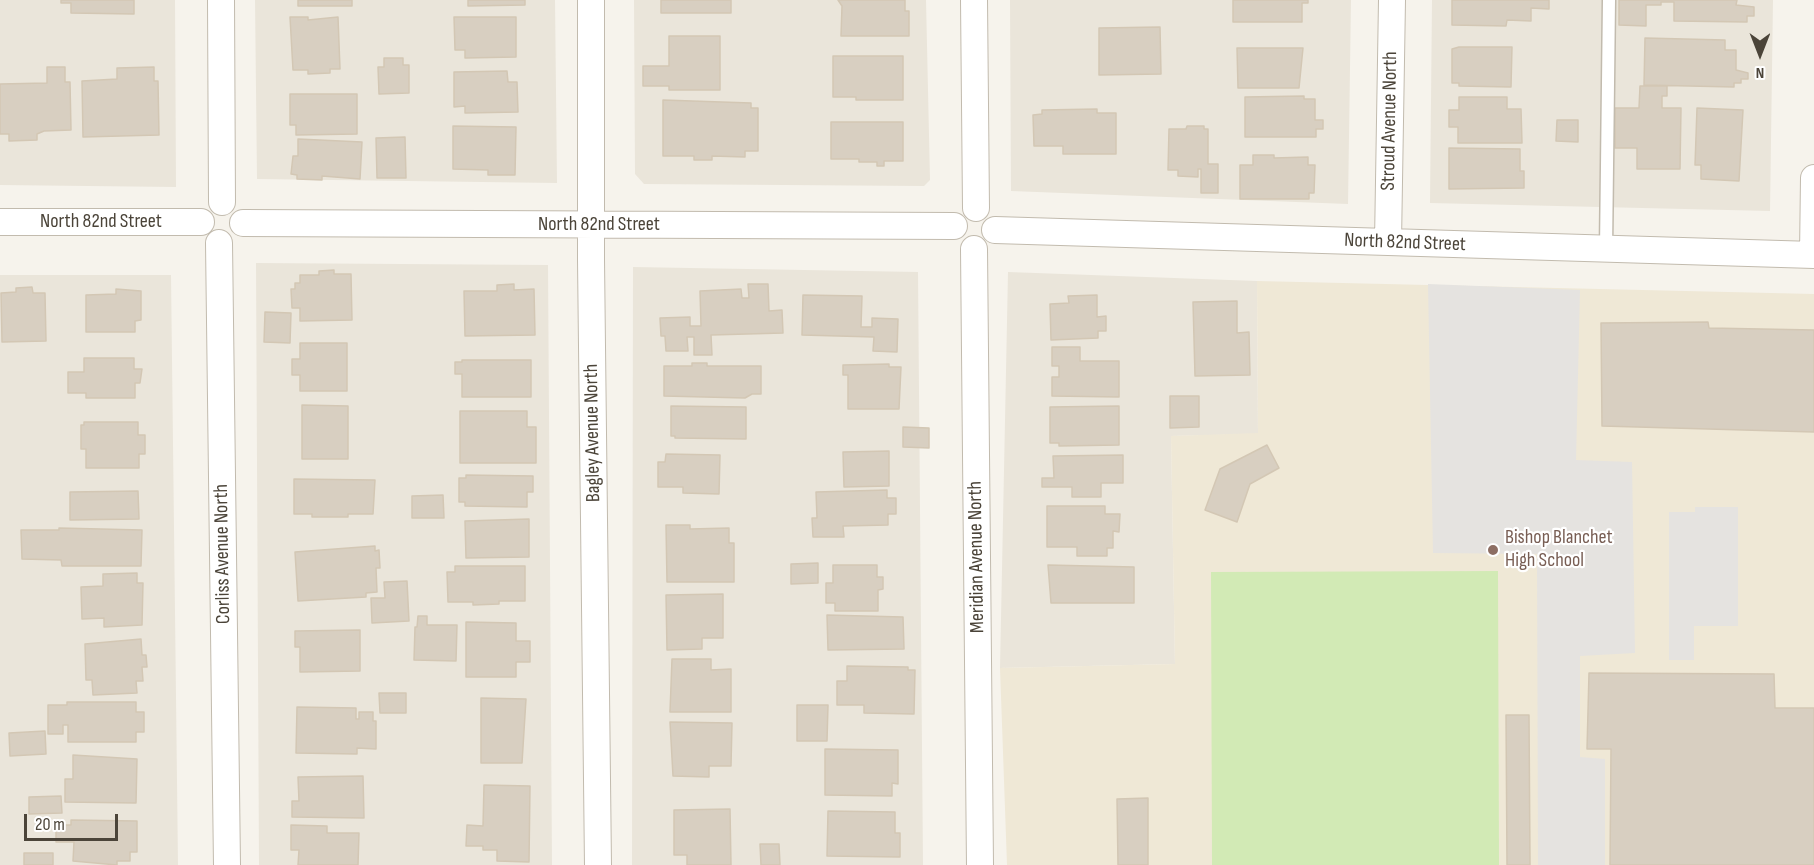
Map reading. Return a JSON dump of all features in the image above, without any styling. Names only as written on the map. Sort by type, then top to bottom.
[{"type":"street","points":[[221,0],[222,202]]},
{"type":"street","name":"Bagley Avenue North","points":[[591,0],[591,226],[598,865]]},
{"type":"street","points":[[974,0],[976,208]]},
{"type":"street","name":"Stroud Avenue North","points":[[1388,242],[1392,0]]},
{"type":"street","points":[[1814,178],[1814,255]]},
{"type":"street","points":[[222,202],[237,208],[243,223],[237,238],[231,242],[219,243],[205,236],[201,222],[207,209],[222,202]]},
{"type":"street","points":[[976,208],[992,216],[995,230],[988,244],[974,249],[958,240],[954,226],[960,213],[976,208]]},
{"type":"street","name":"North 82nd Street","points":[[0,222],[201,222]]},
{"type":"street","name":"North 82nd Street","points":[[243,223],[954,226]]},
{"type":"street","name":"North 82nd Street","points":[[995,230],[1814,255]]},
{"type":"street","name":"Corliss Avenue North","points":[[219,243],[227,865]]},
{"type":"street","name":"Meridian Avenue North","points":[[974,249],[980,865]]},
{"type":"lane","points":[[1606,249],[1609,0]]},
{"type":"shaded area","points":[[0,0],[175,0],[176,187],[0,185]]},
{"type":"shaded area","points":[[255,0],[555,0],[557,183],[257,179]]},
{"type":"shaded area","points":[[634,0],[926,0],[930,180],[924,186],[644,184],[635,174]]},
{"type":"shaded area","points":[[1010,0],[1351,0],[1348,204],[1011,191]]},
{"type":"shaded area","points":[[1432,0],[1773,0],[1770,211],[1430,203]]},
{"type":"shaded area","points":[[256,263],[548,265],[552,865],[259,865]]},
{"type":"shaded area","points":[[633,267],[918,272],[923,865],[632,865]]},
{"type":"shaded area","points":[[1008,272],[1257,281],[1258,434],[1171,436],[1175,664],[1000,668]]},
{"type":"shaded area","points":[[0,275],[171,275],[178,865],[0,865]]},
{"type":"shaded area","name":"Bishop Blanchet High School","points":[[1257,281],[1814,294],[1814,865],[1007,865],[1000,668],[1175,664],[1171,436],[1258,433]]},
{"type":"shaded area","points":[[1428,284],[1580,290],[1576,460],[1632,462],[1635,653],[1580,656],[1580,757],[1605,759],[1605,865],[1538,865],[1537,554],[1433,553]]},
{"type":"shaded area","points":[[1695,507],[1738,507],[1738,626],[1694,626],[1694,660],[1669,660],[1669,512],[1695,512]]},
{"type":"green space","points":[[1498,571],[1499,865],[1212,865],[1211,572]]},
{"type":"building","points":[[61,0],[134,0],[134,14],[71,13],[71,3],[61,3]]},
{"type":"building","points":[[298,0],[352,0],[352,6],[298,6]]},
{"type":"building","points":[[468,0],[525,0],[525,5],[468,6]]},
{"type":"building","points":[[661,0],[731,0],[731,13],[661,13]]},
{"type":"building","points":[[838,0],[905,0],[905,11],[909,11],[909,36],[841,36],[842,6]]},
{"type":"building","points":[[1233,0],[1308,0],[1308,3],[1302,3],[1302,22],[1233,22]]},
{"type":"building","points":[[1452,0],[1549,0],[1549,9],[1531,8],[1531,21],[1507,20],[1506,26],[1452,25]]},
{"type":"building","points":[[1619,0],[1737,0],[1736,5],[1754,7],[1754,16],[1747,16],[1747,22],[1674,21],[1674,2],[1661,2],[1661,5],[1646,5],[1646,26],[1619,25]]},
{"type":"building","points":[[290,17],[308,17],[308,20],[338,17],[340,69],[330,69],[330,73],[308,74],[308,70],[293,70]]},
{"type":"building","points":[[454,17],[516,17],[516,57],[465,58],[465,50],[455,50]]},
{"type":"building","points":[[1160,27],[1161,74],[1099,75],[1099,28]]},
{"type":"building","points":[[669,36],[720,36],[720,90],[669,90],[669,86],[643,86],[643,66],[669,66]]},
{"type":"building","points":[[1645,38],[1725,40],[1725,50],[1736,50],[1736,70],[1748,73],[1748,79],[1741,79],[1741,83],[1734,83],[1734,87],[1644,85]]},
{"type":"building","points":[[1512,47],[1511,87],[1459,86],[1459,83],[1452,83],[1452,49]]},
{"type":"building","points":[[1237,48],[1303,48],[1299,88],[1238,88]]},
{"type":"building","points":[[833,56],[903,56],[903,100],[856,100],[856,97],[833,97]]},
{"type":"building","points":[[384,58],[403,58],[403,65],[409,65],[409,93],[379,94],[378,67],[384,67]]},
{"type":"building","points":[[47,67],[65,67],[65,82],[70,82],[71,130],[44,131],[37,134],[37,140],[9,141],[9,134],[0,134],[0,84],[47,83]]},
{"type":"building","points":[[154,67],[154,81],[158,81],[159,135],[83,137],[82,81],[117,79],[117,68]]},
{"type":"building","points":[[507,71],[508,82],[517,82],[518,112],[465,113],[465,106],[454,107],[454,72]]},
{"type":"building","points":[[1640,86],[1667,86],[1667,96],[1662,96],[1662,108],[1681,108],[1680,169],[1637,169],[1637,148],[1615,148],[1615,108],[1639,108]]},
{"type":"building","points":[[290,94],[357,94],[357,134],[296,135],[296,125],[290,125]]},
{"type":"building","points":[[1304,96],[1304,99],[1315,99],[1315,120],[1323,120],[1323,129],[1316,129],[1316,137],[1245,137],[1245,97]]},
{"type":"building","points":[[1459,97],[1507,97],[1507,109],[1521,109],[1522,143],[1458,143],[1458,127],[1449,127],[1449,110],[1459,110]]},
{"type":"building","points":[[663,100],[751,103],[751,108],[758,108],[758,151],[745,151],[745,157],[712,156],[712,160],[694,160],[694,156],[663,156]]},
{"type":"building","points":[[1697,108],[1743,110],[1739,181],[1701,179],[1701,165],[1695,165]]},
{"type":"building","points":[[1097,109],[1097,113],[1116,113],[1116,154],[1063,154],[1063,146],[1034,146],[1033,115],[1042,114],[1042,110]]},
{"type":"building","points":[[1557,120],[1578,120],[1578,142],[1556,141]]},
{"type":"building","points":[[831,122],[903,122],[903,161],[884,161],[884,166],[877,166],[877,162],[859,162],[859,159],[831,159]]},
{"type":"building","points":[[453,126],[516,127],[515,175],[488,175],[488,170],[453,169]]},
{"type":"building","points":[[1187,126],[1204,126],[1204,129],[1208,129],[1208,164],[1218,164],[1218,193],[1201,193],[1201,169],[1198,169],[1198,177],[1178,176],[1178,170],[1168,170],[1169,129],[1186,129]]},
{"type":"building","points":[[405,137],[406,178],[377,178],[376,138]]},
{"type":"building","points":[[298,139],[362,142],[360,179],[322,176],[322,180],[297,179],[297,175],[291,174],[293,156],[298,156]]},
{"type":"building","points":[[1449,148],[1520,149],[1520,171],[1524,171],[1524,188],[1449,189]]},
{"type":"building","points":[[1253,155],[1274,155],[1274,158],[1308,157],[1308,165],[1315,165],[1314,193],[1309,193],[1309,199],[1240,199],[1240,165],[1253,165]]},
{"type":"building","points":[[334,270],[334,274],[351,274],[352,320],[300,321],[300,308],[292,308],[291,289],[295,289],[295,283],[300,283],[300,275],[319,275],[319,271]]},
{"type":"building","points":[[514,284],[514,290],[534,289],[535,335],[465,336],[464,291],[497,291],[497,285]]},
{"type":"building","points":[[748,284],[768,284],[769,311],[782,310],[783,333],[711,335],[712,355],[694,355],[694,337],[687,337],[688,351],[666,351],[665,336],[661,336],[660,318],[690,317],[690,326],[701,326],[700,291],[741,289],[742,298],[749,298]]},
{"type":"building","points":[[32,287],[33,293],[45,293],[46,341],[2,342],[1,293],[16,292],[16,288]]},
{"type":"building","points":[[116,289],[141,291],[141,320],[135,321],[135,332],[86,332],[86,295],[116,294]]},
{"type":"building","points":[[803,295],[862,296],[861,327],[872,327],[872,318],[898,319],[897,352],[873,351],[874,337],[802,335]]},
{"type":"building","points":[[1097,295],[1097,317],[1106,316],[1106,331],[1098,331],[1098,338],[1051,340],[1050,304],[1069,303],[1068,296]]},
{"type":"building","points":[[1237,301],[1237,333],[1249,332],[1250,375],[1195,376],[1193,302]]},
{"type":"building","points":[[265,312],[291,313],[290,343],[264,342]]},
{"type":"building","points":[[1708,322],[1709,328],[1814,330],[1814,432],[1602,426],[1601,323]]},
{"type":"building","points":[[300,343],[347,343],[347,391],[300,391],[300,375],[292,375],[292,359],[300,359]]},
{"type":"building","points":[[1052,347],[1080,347],[1080,361],[1119,361],[1119,397],[1052,396],[1052,377],[1059,377],[1059,366],[1052,366]]},
{"type":"building","points":[[84,358],[134,358],[134,369],[142,369],[140,383],[135,383],[135,398],[86,398],[86,393],[68,393],[68,372],[84,372]]},
{"type":"building","points":[[462,360],[531,360],[531,397],[462,397],[462,374],[455,374],[455,362],[462,362]]},
{"type":"building","points":[[692,363],[707,363],[707,366],[761,366],[761,394],[752,394],[745,398],[664,396],[664,366],[692,366]]},
{"type":"building","points":[[889,364],[889,367],[901,367],[899,409],[848,409],[848,375],[843,375],[843,365]]},
{"type":"building","points":[[1170,396],[1199,396],[1199,427],[1170,428]]},
{"type":"building","points":[[302,405],[348,406],[348,459],[302,459]]},
{"type":"building","points":[[671,406],[746,407],[746,439],[675,438],[671,436]]},
{"type":"building","points":[[1119,406],[1119,445],[1059,446],[1059,443],[1050,443],[1050,407]]},
{"type":"building","points":[[460,411],[527,411],[527,427],[536,427],[536,463],[460,463]]},
{"type":"building","points":[[84,422],[138,422],[138,435],[145,435],[145,454],[139,454],[139,468],[86,468],[86,449],[81,449],[81,425],[84,425]]},
{"type":"building","points":[[903,427],[929,428],[929,448],[903,447]]},
{"type":"building","points":[[1267,445],[1279,468],[1250,484],[1237,522],[1205,510],[1220,469]]},
{"type":"building","points":[[889,451],[889,486],[844,487],[843,452]]},
{"type":"building","points":[[666,454],[720,455],[719,494],[683,493],[683,487],[658,487],[658,462],[665,462]]},
{"type":"building","points":[[1123,455],[1123,483],[1101,483],[1101,497],[1072,497],[1072,487],[1042,487],[1042,478],[1054,478],[1053,456]]},
{"type":"building","points":[[466,475],[533,476],[533,492],[527,492],[527,507],[465,506],[465,502],[459,502],[459,478],[466,478]]},
{"type":"building","points":[[294,479],[375,480],[373,514],[312,517],[312,514],[294,514]]},
{"type":"building","points":[[887,490],[887,498],[896,498],[896,514],[888,514],[888,525],[843,526],[844,537],[813,537],[812,518],[817,518],[816,492]]},
{"type":"building","points":[[138,491],[139,519],[70,520],[70,492]]},
{"type":"building","points":[[443,495],[444,518],[412,518],[412,496]]},
{"type":"building","points":[[1047,506],[1105,506],[1105,514],[1120,514],[1119,532],[1113,531],[1113,548],[1107,548],[1107,556],[1077,556],[1077,547],[1047,547]]},
{"type":"building","points":[[529,519],[529,557],[466,558],[465,521]]},
{"type":"building","points":[[666,525],[690,525],[690,529],[729,528],[729,543],[734,543],[734,582],[667,582]]},
{"type":"building","points":[[59,528],[142,530],[141,566],[62,566],[61,560],[22,559],[21,530],[59,530]]},
{"type":"building","points":[[375,546],[375,551],[379,550],[380,568],[376,568],[377,592],[366,593],[366,597],[298,601],[295,552]]},
{"type":"building","points":[[818,563],[818,583],[791,584],[791,564]]},
{"type":"building","points":[[833,565],[877,565],[877,577],[883,577],[883,589],[878,590],[878,611],[835,611],[835,603],[826,603],[826,583],[833,583]]},
{"type":"building","points":[[1048,565],[1134,567],[1134,603],[1051,603]]},
{"type":"building","points":[[455,566],[525,566],[525,601],[499,601],[499,604],[473,605],[473,602],[448,602],[447,572],[455,572]]},
{"type":"building","points":[[137,573],[137,583],[143,583],[142,625],[104,627],[104,618],[82,619],[81,587],[103,586],[103,574]]},
{"type":"building","points":[[407,581],[409,621],[372,623],[371,598],[385,598],[384,582]]},
{"type":"building","points":[[723,594],[723,638],[702,638],[702,649],[667,650],[666,595]]},
{"type":"building","points":[[827,615],[903,617],[904,649],[828,650]]},
{"type":"building","points":[[418,616],[427,616],[427,625],[457,625],[456,661],[414,660],[415,627],[417,627]]},
{"type":"building","points":[[466,622],[516,623],[516,641],[530,641],[530,662],[516,662],[516,677],[466,677]]},
{"type":"building","points":[[360,630],[360,671],[300,672],[300,647],[295,647],[295,631]]},
{"type":"building","points":[[141,639],[142,655],[146,655],[147,667],[142,667],[143,681],[136,681],[137,693],[93,695],[92,680],[86,680],[85,644]]},
{"type":"building","points":[[672,659],[711,659],[711,670],[731,669],[731,712],[670,712]]},
{"type":"building","points":[[847,666],[908,667],[908,670],[915,670],[914,714],[864,713],[864,705],[837,705],[837,681],[847,681]]},
{"type":"building","points":[[1589,673],[1774,674],[1775,708],[1814,708],[1814,865],[1610,865],[1611,749],[1587,749]]},
{"type":"building","points":[[379,693],[406,693],[406,713],[380,713]]},
{"type":"building","points":[[481,698],[526,699],[522,763],[481,763]]},
{"type":"building","points":[[67,702],[136,702],[136,712],[144,712],[144,732],[136,732],[136,742],[68,742],[68,725],[63,725],[63,734],[48,734],[48,705],[67,705]]},
{"type":"building","points":[[797,705],[828,705],[827,741],[797,741]]},
{"type":"building","points":[[297,707],[356,708],[356,719],[359,719],[359,712],[373,712],[373,721],[376,721],[376,749],[357,748],[357,754],[296,753]]},
{"type":"building","points":[[1506,715],[1529,715],[1530,865],[1507,865]]},
{"type":"building","points":[[670,722],[732,723],[731,766],[709,766],[709,777],[673,776]]},
{"type":"building","points":[[45,731],[46,754],[10,756],[9,733]]},
{"type":"building","points":[[825,749],[898,750],[898,784],[892,783],[892,796],[825,795]]},
{"type":"building","points":[[73,755],[137,759],[136,803],[65,802],[65,779],[73,779]]},
{"type":"building","points":[[363,776],[364,818],[292,817],[292,801],[299,801],[298,777]]},
{"type":"building","points":[[484,785],[530,786],[529,862],[497,861],[497,850],[483,850],[483,846],[466,846],[467,825],[483,826]]},
{"type":"building","points":[[61,796],[62,813],[29,814],[29,797]]},
{"type":"building","points":[[1148,798],[1148,865],[1118,865],[1117,799]]},
{"type":"building","points":[[730,809],[731,865],[687,865],[687,855],[674,855],[674,810]]},
{"type":"building","points":[[828,811],[895,812],[895,833],[900,833],[900,857],[827,856]]},
{"type":"building","points":[[71,820],[137,821],[137,852],[130,852],[130,861],[117,861],[117,865],[73,861],[74,842],[56,842],[56,825],[71,825]]},
{"type":"building","points":[[291,825],[327,826],[327,833],[359,833],[358,865],[298,865],[299,850],[291,850]]},
{"type":"building","points":[[760,844],[779,844],[780,865],[761,865]]},
{"type":"building","points":[[24,853],[53,853],[53,865],[24,865]]},
{"type":"place","name":"Bishop Blanchet High School","points":[[1493,550]]}]
